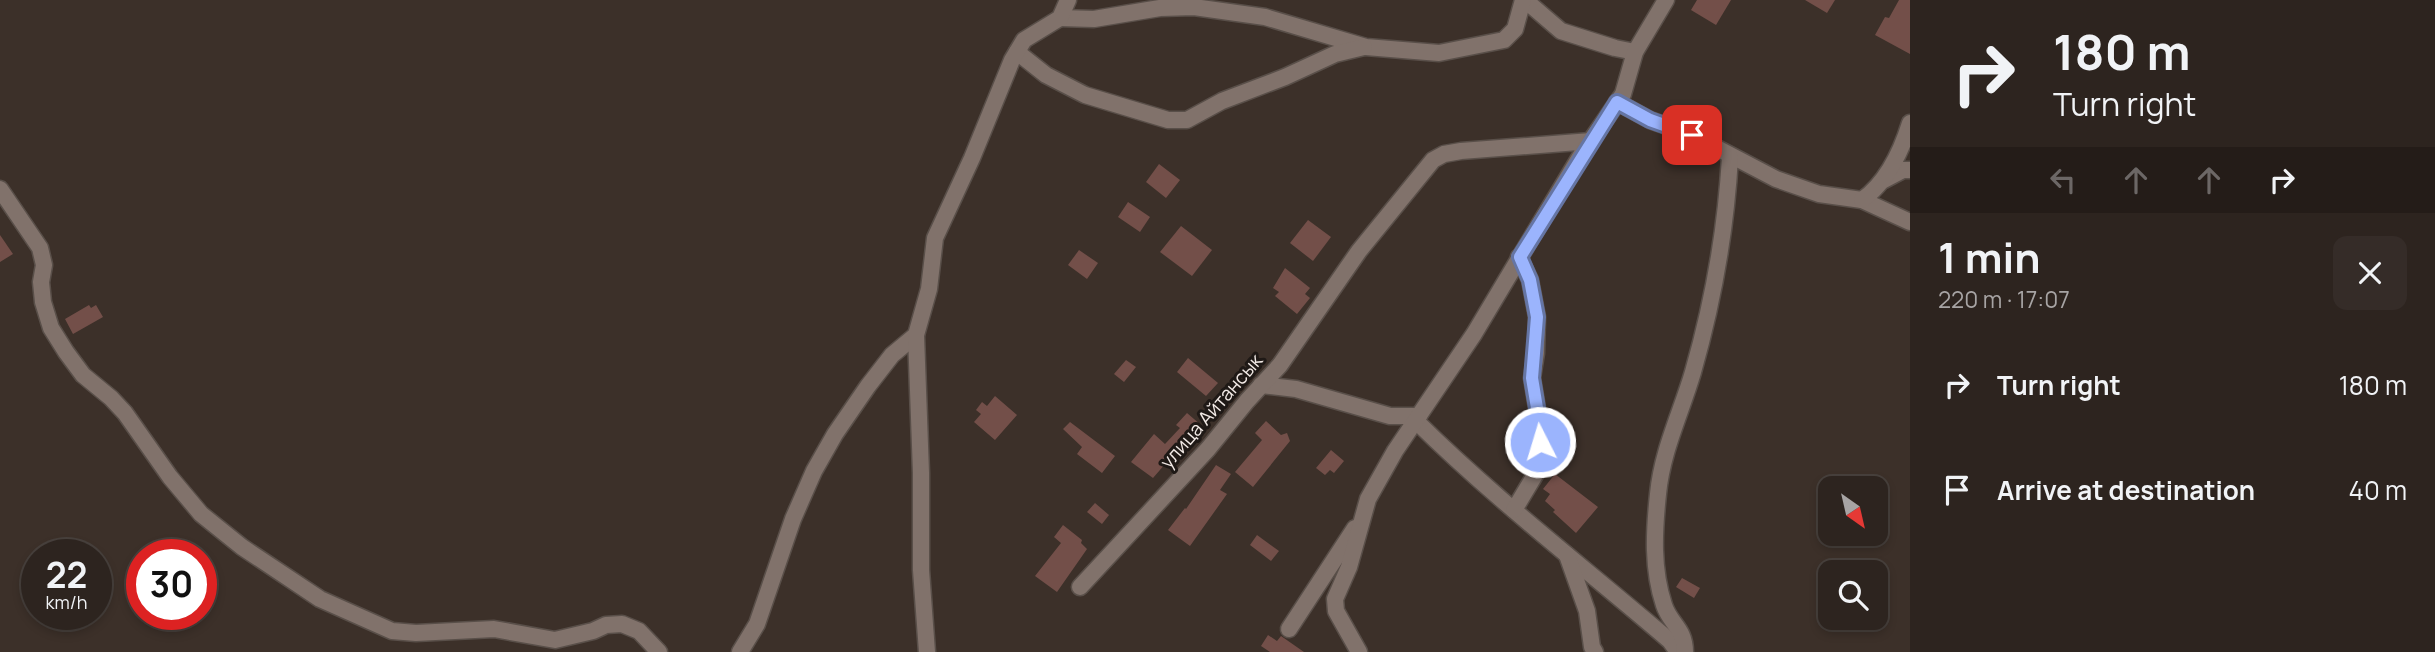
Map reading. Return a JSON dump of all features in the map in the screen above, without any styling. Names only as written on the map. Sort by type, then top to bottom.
[{"type":"street","points":[[1060,18],[1068,0]]},
{"type":"street","points":[[927,652],[922,593],[922,473],[916,335],[929,289],[935,239],[1024,40],[1060,18],[1094,19],[1160,8],[1194,7],[1265,17],[1366,47],[1439,53],[1504,40],[1516,29],[1524,0],[1560,31],[1635,52]]},
{"type":"street","points":[[1359,652],[1336,611],[1335,599],[1349,567],[1368,499],[1623,94],[1635,52],[1666,0]]},
{"type":"street","points":[[1017,52],[1046,75],[1085,95],[1168,120],[1187,120],[1222,102],[1335,54],[1366,47]]},
{"type":"street","points":[[1617,102],[1650,120],[1692,135],[1776,179],[1819,194],[1862,200],[1910,222]]},
{"type":"street","points":[[1862,200],[1874,191],[1900,151],[1910,123]]},
{"type":"street","name":"улица Айтансык","points":[[1080,587],[1208,449],[1280,365],[1359,251],[1433,160],[1444,154],[1591,141]]},
{"type":"street","points":[[1685,652],[1685,639],[1665,609],[1657,582],[1654,549],[1658,494],[1662,463],[1707,319],[1721,245],[1730,157]]},
{"type":"street","points":[[1881,181],[1903,170],[1910,170]]},
{"type":"street","points":[[0,189],[40,248],[44,265],[41,282],[43,302],[51,328],[66,352],[83,375],[125,413],[170,477],[201,514],[242,547],[320,599],[392,631],[416,633],[494,629],[573,644],[606,625],[622,624],[639,631],[659,652]]},
{"type":"street","points":[[1514,510],[1541,465],[1539,420],[1532,378],[1537,317],[1530,280],[1520,257]]},
{"type":"street","points":[[740,652],[757,624],[793,519],[814,471],[835,434],[868,386],[892,355],[916,335]]},
{"type":"street","points":[[1261,386],[1296,389],[1390,416],[1417,419],[1450,454],[1670,640],[1678,652]]},
{"type":"street","points":[[1289,629],[1364,514]]},
{"type":"street","points":[[1567,555],[1587,611],[1595,652]]},
{"type":"building","points":[[1697,0],[1731,0],[1716,25],[1691,10]]},
{"type":"building","points":[[1805,0],[1835,0],[1827,13]]},
{"type":"building","points":[[1899,0],[1910,0],[1910,54],[1875,35]]},
{"type":"building","points":[[1159,164],[1180,180],[1166,198],[1146,182]]},
{"type":"building","points":[[1128,202],[1150,217],[1140,232],[1118,217]]},
{"type":"building","points":[[1308,220],[1331,237],[1313,261],[1290,243]]},
{"type":"building","points":[[1181,226],[1212,250],[1192,276],[1160,252]]},
{"type":"building","points":[[0,235],[13,254],[0,262]]},
{"type":"building","points":[[1079,250],[1098,263],[1087,279],[1068,265]]},
{"type":"building","points":[[1285,268],[1310,288],[1305,294],[1310,298],[1297,314],[1275,296],[1279,292],[1273,288]]},
{"type":"building","points":[[89,305],[91,308],[96,305],[103,317],[73,334],[65,319]]},
{"type":"building","points":[[1188,358],[1218,383],[1206,396],[1177,372]]},
{"type":"building","points":[[1126,360],[1136,367],[1124,382],[1114,374]]},
{"type":"building","points":[[995,396],[1017,415],[995,440],[974,422],[981,414],[976,410],[982,402],[987,406]]},
{"type":"building","points":[[1187,413],[1201,425],[1189,438],[1192,441],[1185,449],[1182,446],[1179,448],[1153,478],[1131,462],[1154,434],[1165,444],[1180,428],[1176,425]]},
{"type":"building","points":[[1266,421],[1281,435],[1287,433],[1290,441],[1253,487],[1235,472],[1262,440],[1255,433]]},
{"type":"building","points":[[1070,422],[1115,456],[1102,473],[1077,454],[1082,447],[1063,429]]},
{"type":"building","points":[[1331,450],[1344,461],[1334,473],[1330,470],[1325,475],[1316,468]]},
{"type":"building","points":[[1216,465],[1231,474],[1220,490],[1227,494],[1190,546],[1168,530]]},
{"type":"building","points":[[1555,474],[1598,507],[1576,533],[1545,501],[1550,494],[1543,489]]},
{"type":"building","points":[[1095,503],[1109,515],[1102,524],[1087,512]]},
{"type":"building","points":[[1063,525],[1082,540],[1081,543],[1087,549],[1057,592],[1035,576],[1061,543],[1054,537]]},
{"type":"building","points":[[1257,535],[1279,551],[1271,561],[1250,545]]},
{"type":"building","points":[[1682,578],[1700,588],[1694,598],[1676,587]]},
{"type":"building","points":[[1268,635],[1277,641],[1281,636],[1304,652],[1270,652],[1261,646]]},
{"type":"route","points":[[1540,442],[1532,378],[1537,317],[1530,280],[1520,257],[1581,155],[1617,102],[1650,120],[1692,135]]}]
